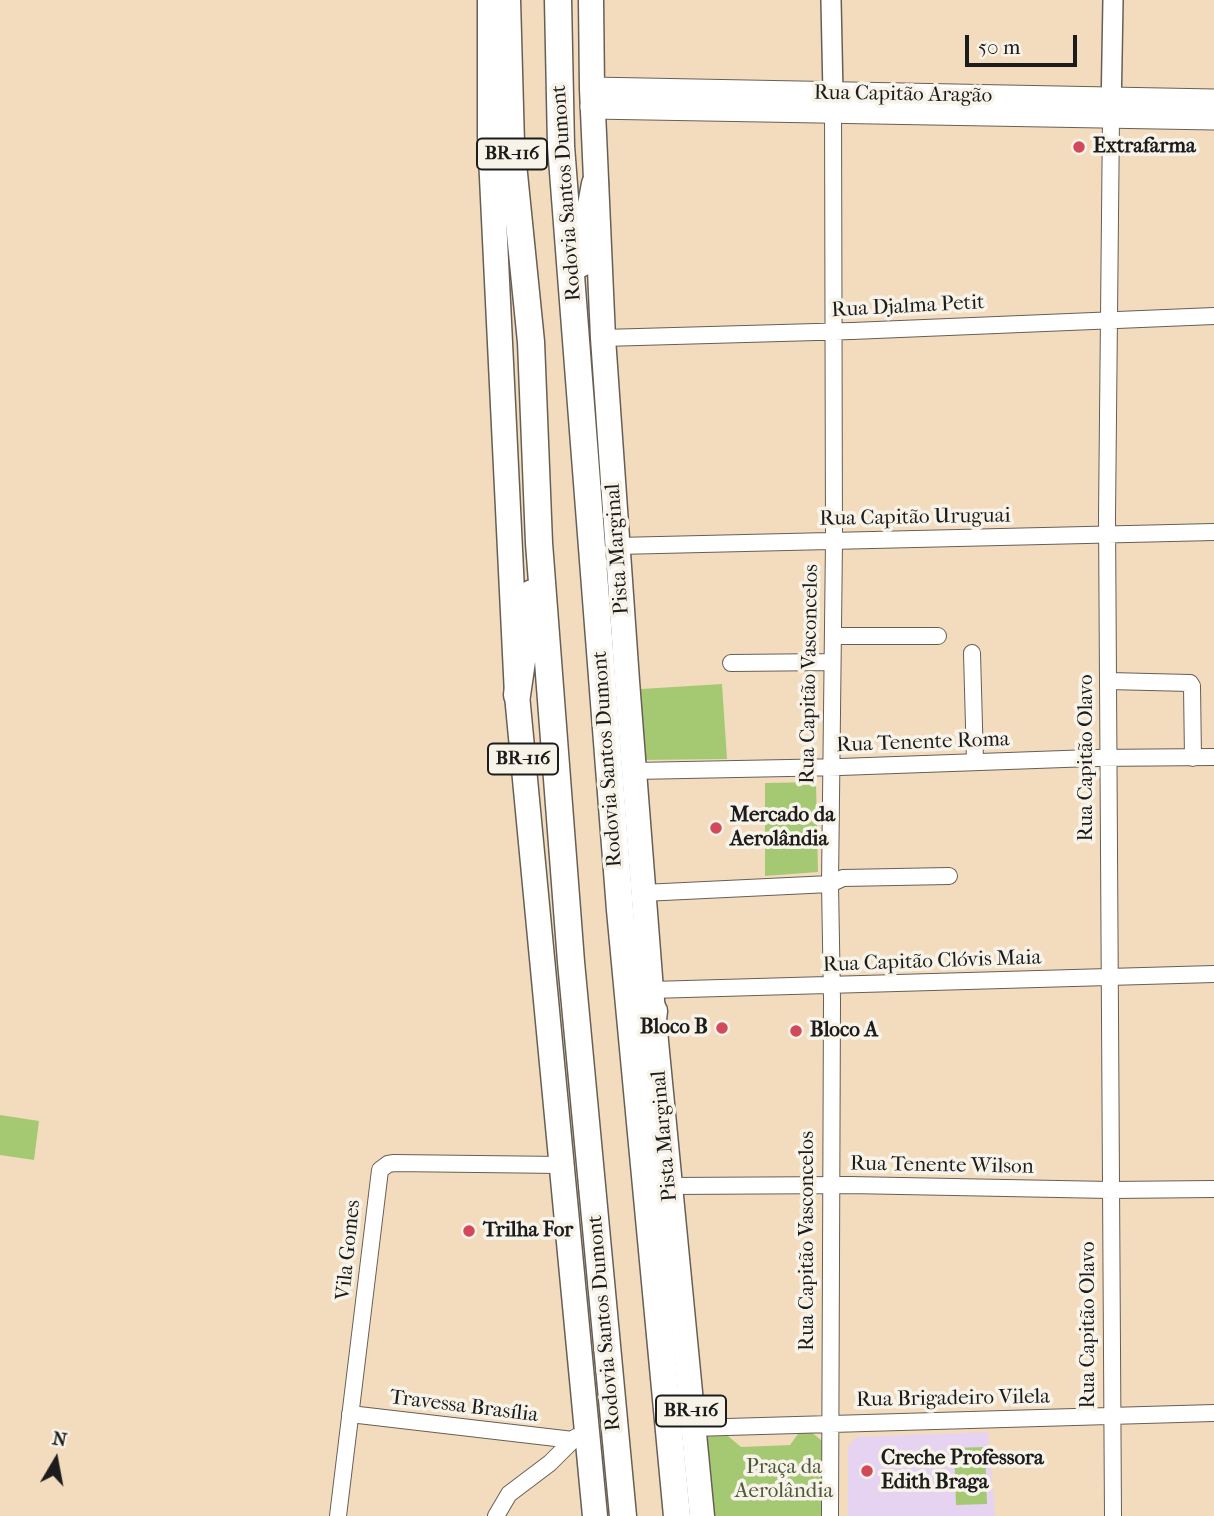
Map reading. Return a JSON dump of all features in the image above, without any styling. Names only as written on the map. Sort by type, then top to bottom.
[{"type":"highway","name":"Rodovia Santos Dumont","points":[[507,0],[511,144],[531,342],[539,543],[571,962],[623,1516]]},
{"type":"highway","name":"Rodovia Santos Dumont","points":[[558,0],[561,146],[619,896],[677,1516]]},
{"type":"highway","points":[[573,297],[595,184]]},
{"type":"highway","points":[[517,695],[539,543]]},
{"type":"highway","points":[[639,1124],[652,1001]]},
{"type":"main road","name":"BR-116","points":[[490,0],[490,136],[517,695],[561,1165],[580,1432],[595,1516]]},
{"type":"main road","name":"Pista Marginal","points":[[591,0],[595,184],[617,546],[652,1001],[702,1516]]},
{"type":"main road","name":"Rua Capitão Aragão","points":[[592,98],[1111,107],[1214,101]]},
{"type":"main road","name":"Rua Capitão Aragão","points":[[1111,107],[1214,118]]},
{"type":"street","name":"Rua Capitão Vasconcelos","points":[[830,1516],[830,884],[834,541],[834,103],[831,0]]},
{"type":"street","name":"Rua Capitão Olavo","points":[[1112,0],[1107,534],[1110,681],[1113,1516]]},
{"type":"street","name":"Rua Djalma Petit","points":[[603,338],[832,332],[1214,316]]},
{"type":"street","name":"Rua Capitão Uruguai","points":[[617,546],[1214,532]]},
{"type":"street","points":[[833,636],[938,636]]},
{"type":"street","points":[[972,653],[975,762]]},
{"type":"street","points":[[731,663],[832,662]]},
{"type":"street","points":[[1110,681],[1190,683],[1193,758]]},
{"type":"street","name":"Rua Tenente Roma","points":[[634,771],[1109,757],[1214,757]]},
{"type":"street","points":[[643,893],[830,884],[843,878],[949,876]]},
{"type":"street","name":"Rua Capitão Clóvis Maia","points":[[652,1001],[832,986],[1214,974]]},
{"type":"street","name":"Vila Gomes","points":[[338,1516],[380,1170],[394,1163],[561,1165]]},
{"type":"street","name":"Rua Tenente Wilson","points":[[670,1186],[1214,1189]]},
{"type":"street","name":"Rua Brigadeiro Vilela","points":[[692,1428],[1214,1413]]},
{"type":"street","name":"Travessa Brasília","points":[[350,1414],[580,1432]]},
{"type":"street","points":[[496,1516],[509,1494],[550,1463],[580,1432]]},
{"type":"shaded area","points":[[988,1432],[995,1516],[848,1516],[848,1447],[856,1437]]},
{"type":"green space","points":[[722,684],[727,759],[642,760],[641,689]]},
{"type":"green space","points":[[816,782],[818,872],[765,876],[765,783]]},
{"type":"green space","points":[[0,1115],[39,1121],[34,1160],[0,1155]]},
{"type":"green space","name":"Praça da Aerolândia","points":[[809,1430],[822,1441],[822,1516],[709,1516],[705,1436],[728,1436],[741,1447],[790,1445],[800,1431]]},
{"type":"green space","points":[[985,1447],[987,1504],[956,1505],[954,1448]]},
{"type":"place","name":"Extrafarma","points":[[1079,147]]},
{"type":"place","name":"Mercado da Aerolândia","points":[[716,828]]},
{"type":"place","name":"Bloco B","points":[[722,1028]]},
{"type":"place","name":"Bloco A","points":[[796,1031]]},
{"type":"place","name":"Trilha For","points":[[469,1231]]},
{"type":"place","name":"Creche Professora Edith Braga","points":[[867,1471]]}]
